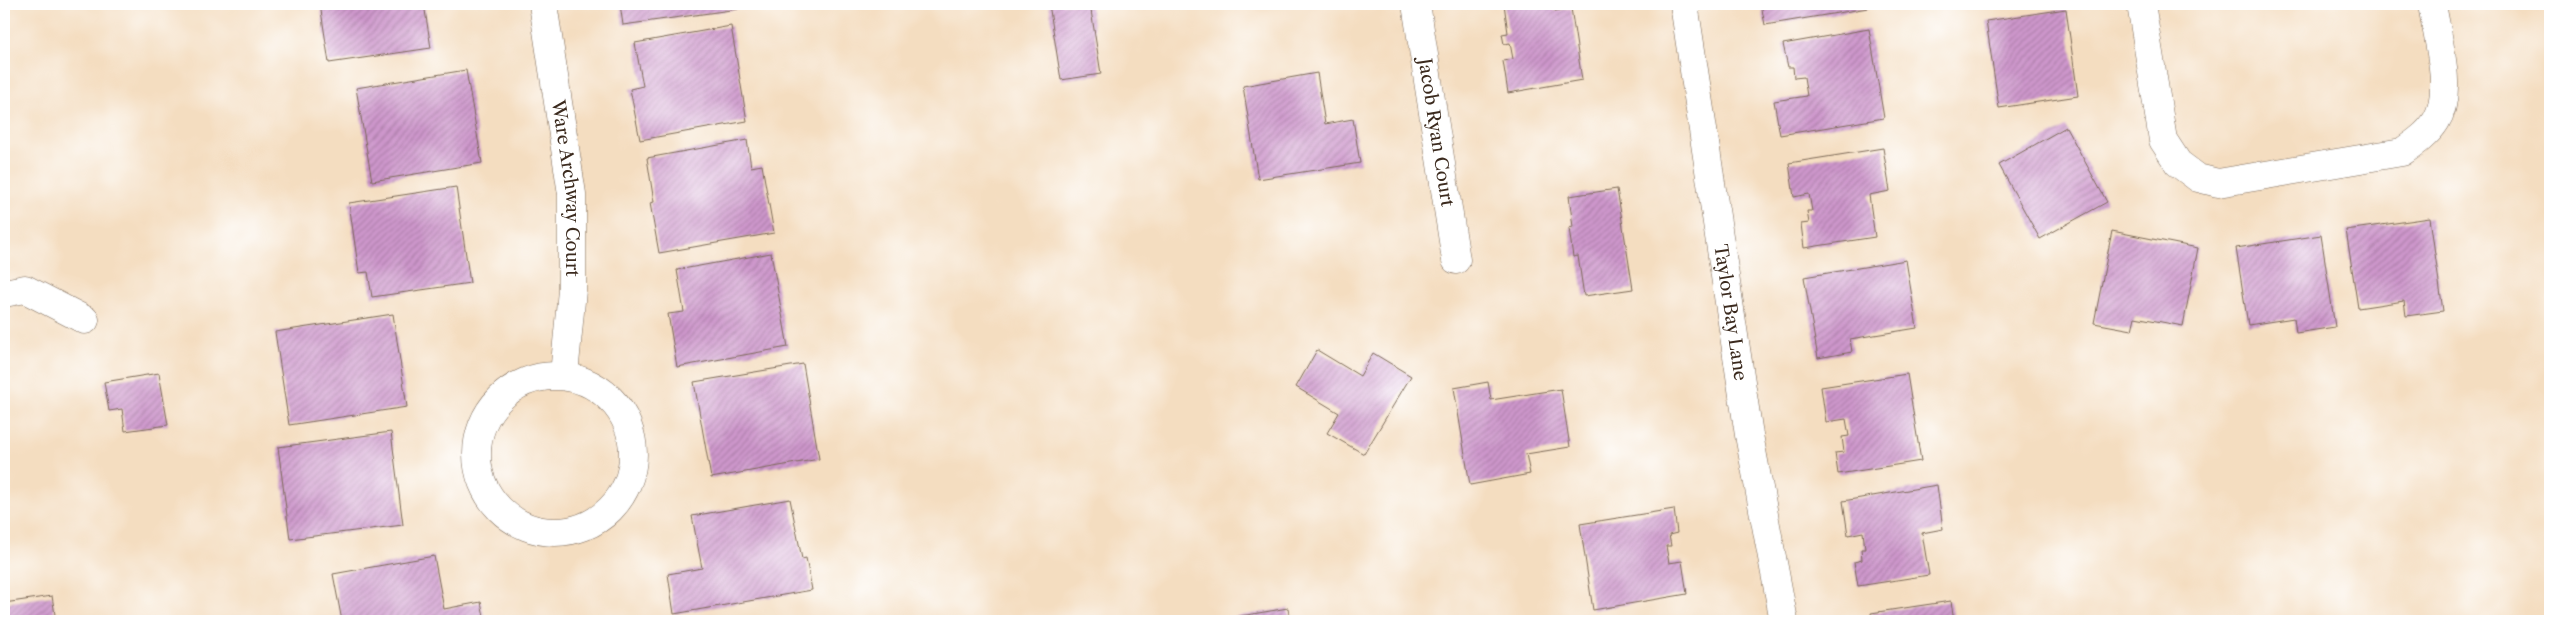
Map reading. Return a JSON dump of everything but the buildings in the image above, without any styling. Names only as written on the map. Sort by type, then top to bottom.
[{"type":"street","name":"Ware Archway Court","points":[[543,4],[572,194],[572,290],[564,375]]},
{"type":"street","name":"Jacob Ryan Court","points":[[1416,4],[1456,260]]},
{"type":"street","name":"Taylor Bay Lane","points":[[1684,4],[1749,436],[1784,621]]},
{"type":"street","points":[[2141,4],[2163,140],[2178,163],[2198,178],[2218,183],[2402,152],[2424,136],[2437,120],[2446,94],[2432,4]]},
{"type":"street","points":[[4,293],[25,289],[85,320]]},
{"type":"street","points":[[564,375],[590,382],[612,398],[627,420],[634,446],[634,455],[632,473],[621,498],[603,518],[579,529],[554,533],[529,528],[507,516],[489,497],[479,474],[477,448],[482,424],[496,402],[508,391],[539,376],[564,375]]}]
